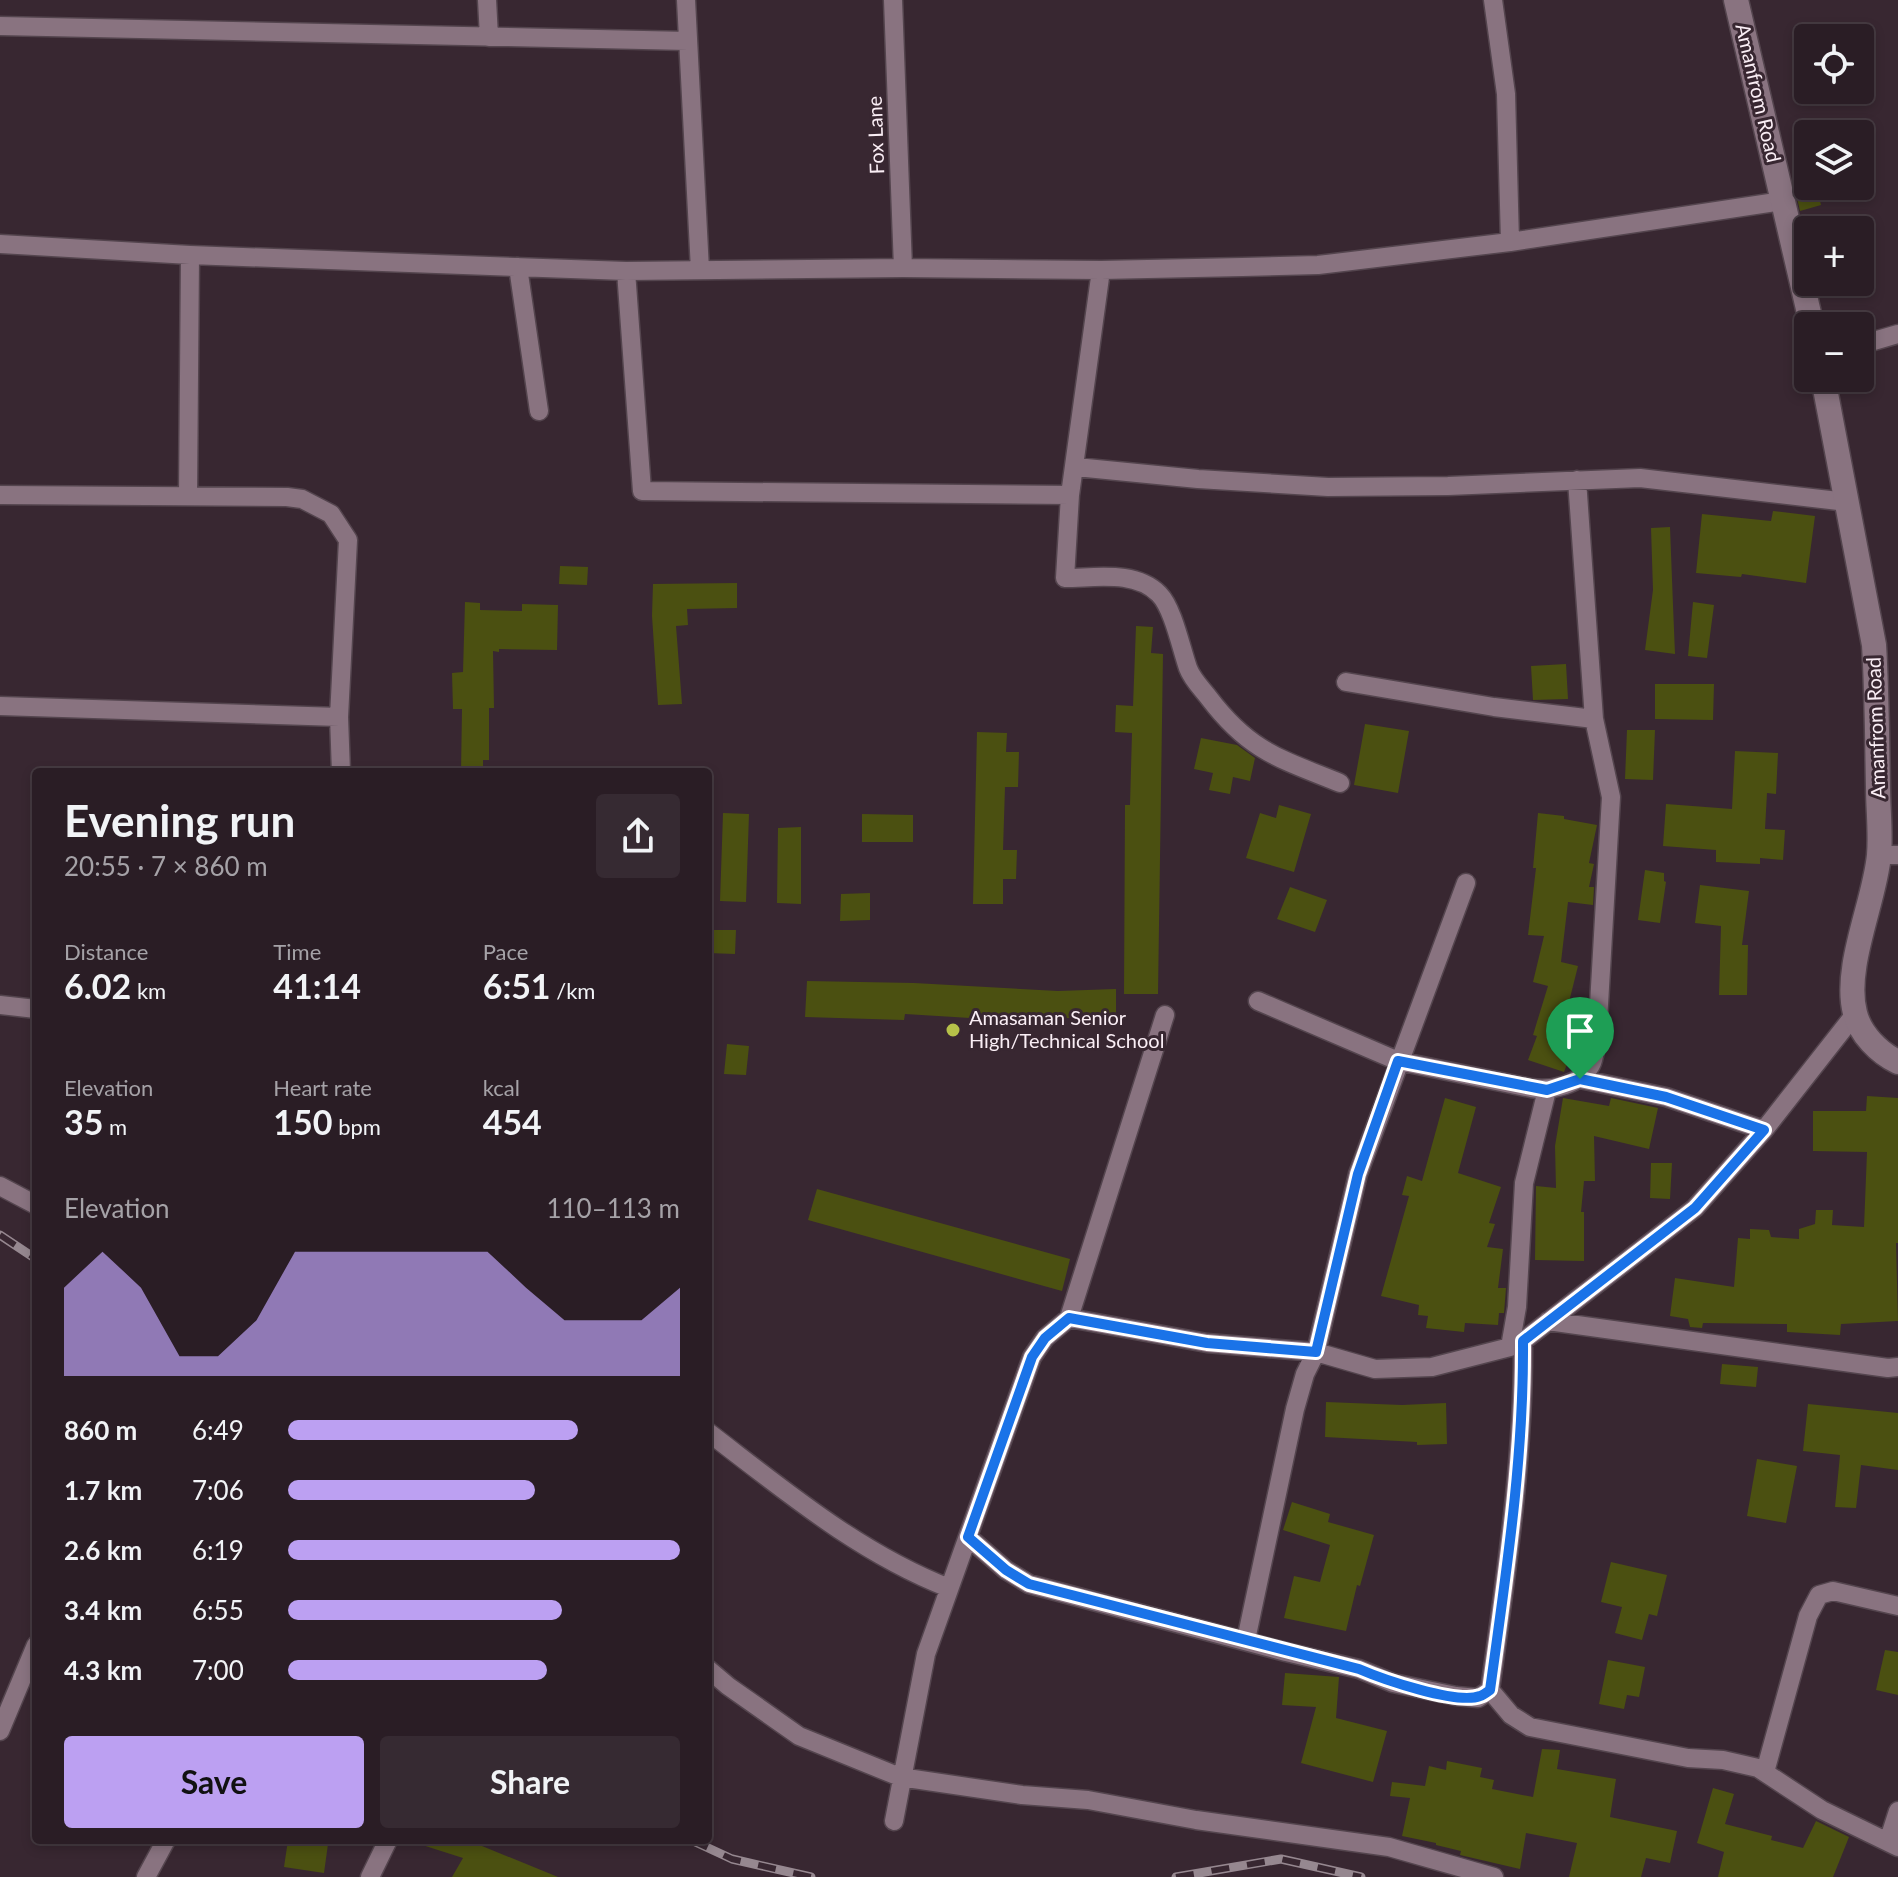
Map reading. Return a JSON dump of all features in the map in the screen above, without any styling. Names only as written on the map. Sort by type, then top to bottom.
[{"type":"street","points":[[487,0],[489,37]]},
{"type":"street","points":[[686,0],[700,270]]},
{"type":"street","name":"Fox Lane","points":[[893,0],[903,268]]},
{"type":"street","points":[[1493,0],[1506,94],[1510,242]]},
{"type":"street","name":"Amanfrom Road","points":[[1736,0],[1809,312]]},
{"type":"street","points":[[0,26],[688,41]]},
{"type":"street","points":[[0,244],[190,255],[626,271],[903,268],[1101,270],[1318,265],[1510,242],[1783,201]]},
{"type":"street","points":[[188,496],[190,255]]},
{"type":"street","points":[[518,267],[539,411]]},
{"type":"street","points":[[1101,270],[1070,495],[1065,578],[1129,578],[1160,594],[1190,673],[1225,719],[1268,753],[1290,765],[1340,783]]},
{"type":"street","points":[[626,271],[642,491],[1070,495]]},
{"type":"street","points":[[1874,341],[1898,334]]},
{"type":"street","name":"Amanfrom Road","points":[[1826,392],[1874,645],[1889,855],[1855,967],[1855,1014]]},
{"type":"street","points":[[1076,467],[1328,487],[1448,486],[1640,478],[1847,502]]},
{"type":"street","points":[[1577,480],[1594,719],[1611,797],[1597,1039],[1592,1064],[1580,1079]]},
{"type":"street","points":[[0,495],[302,499],[331,514],[348,540],[339,717],[341,768]]},
{"type":"street","points":[[1346,682],[1494,707],[1594,719]]},
{"type":"street","points":[[0,706],[339,717]]},
{"type":"street","points":[[1246,1640],[1295,1409],[1305,1374],[1316,1352],[1358,1174],[1466,883]]},
{"type":"street","points":[[1258,1001],[1398,1061],[1547,1090],[1580,1079],[1666,1097],[1764,1130]]},
{"type":"street","points":[[0,1005],[32,1009]]},
{"type":"street","points":[[1069,1318],[1207,1343],[1316,1352],[1375,1369],[1432,1367],[1517,1344],[1695,1208],[1764,1130],[1855,1014],[1870,1040],[1881,1052],[1898,1062]]},
{"type":"street","points":[[894,1821],[926,1654],[1032,1357],[1045,1338],[1069,1318],[1165,1015]]},
{"type":"street","points":[[1547,1090],[1524,1183],[1517,1307],[1517,1344],[1523,1375],[1512,1533],[1490,1690],[1511,1715],[1530,1727],[1688,1758],[1723,1760],[1765,1772],[1822,1810],[1893,1845],[1898,1811]]},
{"type":"street","points":[[0,1186],[32,1203]]},
{"type":"street","points":[[1548,1321],[1898,1367]]},
{"type":"street","points":[[712,1435],[840,1530],[918,1576],[949,1588]]},
{"type":"street","points":[[968,1537],[1006,1570],[1029,1584],[1359,1669],[1418,1689],[1478,1698],[1490,1690]]},
{"type":"street","points":[[1765,1772],[1808,1616],[1819,1595],[1833,1591],[1898,1606]]},
{"type":"street","points":[[0,1731],[32,1655]]},
{"type":"street","points":[[712,1672],[799,1736],[900,1777],[1022,1795],[1088,1800],[1196,1820],[1389,1847],[1494,1877]]},
{"type":"street","points":[[146,1877],[164,1844]]},
{"type":"street","points":[[370,1877],[386,1844]]},
{"type":"building","points":[[1798,200],[1820,200],[1821,205],[1800,211]]},
{"type":"building","points":[[1773,511],[1815,516],[1806,583],[1742,574],[1741,577],[1696,573],[1702,514],[1771,521]]},
{"type":"building","points":[[1670,527],[1675,654],[1645,650],[1653,590],[1651,528]]},
{"type":"building","points":[[560,566],[588,567],[587,585],[559,584]]},
{"type":"building","points":[[737,583],[737,608],[687,609],[688,625],[676,626],[682,704],[658,705],[653,584]]},
{"type":"building","points":[[465,602],[480,603],[480,610],[522,611],[522,604],[558,605],[557,650],[493,651],[494,708],[489,708],[489,760],[483,760],[483,768],[461,768],[462,709],[453,709],[452,673],[463,672]]},
{"type":"building","points":[[1693,602],[1714,605],[1707,658],[1688,656]]},
{"type":"building","points":[[1136,626],[1153,627],[1151,653],[1163,654],[1158,994],[1124,994],[1125,805],[1130,805],[1132,733],[1115,732],[1116,705],[1133,706]]},
{"type":"building","points":[[1566,664],[1568,699],[1533,700],[1531,666]]},
{"type":"building","points":[[1655,684],[1714,684],[1713,720],[1655,719]]},
{"type":"building","points":[[1365,724],[1409,731],[1398,793],[1354,785]]},
{"type":"building","points":[[1627,730],[1655,730],[1653,780],[1625,779]]},
{"type":"building","points":[[977,732],[1007,733],[1006,752],[1019,752],[1018,787],[1005,787],[1003,850],[1017,850],[1016,879],[1003,879],[1003,904],[973,904]]},
{"type":"building","points":[[1201,738],[1237,745],[1255,758],[1250,781],[1233,777],[1230,794],[1209,790],[1213,773],[1194,769]]},
{"type":"building","points":[[1735,751],[1778,753],[1776,794],[1767,793],[1765,829],[1785,830],[1783,860],[1760,858],[1760,864],[1716,862],[1716,850],[1663,846],[1666,804],[1732,809]]},
{"type":"building","points":[[1279,805],[1311,814],[1294,872],[1246,858],[1260,813],[1276,818]]},
{"type":"building","points":[[723,813],[749,814],[746,902],[720,901]]},
{"type":"building","points":[[1538,813],[1597,825],[1589,863],[1594,864],[1589,887],[1594,887],[1593,905],[1568,902],[1561,962],[1578,966],[1569,1002],[1587,1007],[1585,1031],[1580,1030],[1564,1072],[1528,1060],[1537,1036],[1533,1035],[1548,986],[1533,982],[1544,936],[1528,935],[1536,868],[1533,868]]},
{"type":"building","points":[[862,814],[913,815],[913,842],[862,842]]},
{"type":"building","points":[[801,827],[801,904],[777,903],[778,828]]},
{"type":"building","points":[[1645,870],[1664,873],[1666,882],[1660,923],[1638,920]]},
{"type":"building","points":[[1700,885],[1749,891],[1742,945],[1748,945],[1747,995],[1719,995],[1721,926],[1695,923]]},
{"type":"building","points":[[1290,887],[1327,900],[1315,932],[1277,919]]},
{"type":"building","points":[[870,893],[870,920],[840,921],[841,894]]},
{"type":"building","points":[[712,930],[736,930],[735,954],[712,953]]},
{"type":"building","points":[[807,981],[1058,991],[1116,989],[1116,1018],[1037,1018],[1036,1022],[905,1014],[904,1020],[805,1017]]},
{"type":"building","points":[[727,1044],[749,1046],[746,1075],[724,1074]]},
{"type":"building","points":[[1867,1096],[1898,1098],[1898,1321],[1841,1324],[1840,1335],[1787,1332],[1787,1324],[1703,1323],[1702,1328],[1690,1327],[1688,1319],[1670,1316],[1675,1278],[1734,1287],[1738,1238],[1750,1239],[1750,1229],[1769,1230],[1771,1237],[1799,1239],[1799,1229],[1815,1224],[1816,1210],[1833,1210],[1832,1225],[1864,1227],[1867,1152],[1813,1151],[1813,1111],[1866,1111]]},
{"type":"building","points":[[1445,1098],[1476,1107],[1458,1173],[1501,1187],[1489,1223],[1495,1224],[1487,1247],[1503,1249],[1498,1288],[1506,1288],[1504,1313],[1499,1313],[1498,1325],[1465,1323],[1464,1332],[1426,1328],[1428,1316],[1418,1315],[1419,1305],[1381,1296],[1409,1196],[1402,1195],[1407,1176],[1422,1181]]},
{"type":"building","points":[[1563,1098],[1609,1106],[1611,1098],[1658,1108],[1649,1149],[1594,1136],[1595,1181],[1584,1181],[1581,1212],[1584,1212],[1584,1261],[1535,1260],[1536,1186],[1556,1188],[1555,1146]]},
{"type":"building","points":[[1651,1163],[1672,1163],[1670,1199],[1650,1198]]},
{"type":"building","points":[[817,1189],[1070,1259],[1062,1291],[808,1220]]},
{"type":"building","points":[[1722,1364],[1758,1367],[1756,1387],[1720,1384]]},
{"type":"building","points":[[1326,1402],[1446,1403],[1447,1444],[1417,1445],[1417,1442],[1325,1437]]},
{"type":"building","points":[[1808,1404],[1898,1413],[1898,1470],[1861,1465],[1856,1508],[1835,1507],[1840,1455],[1803,1451]]},
{"type":"building","points":[[1757,1459],[1797,1466],[1786,1523],[1747,1516]]},
{"type":"building","points":[[1292,1502],[1330,1514],[1328,1522],[1374,1535],[1346,1631],[1284,1618],[1294,1576],[1320,1582],[1330,1545],[1283,1530]]},
{"type":"building","points":[[1611,1562],[1667,1575],[1657,1616],[1649,1614],[1642,1640],[1615,1633],[1622,1607],[1601,1602]]},
{"type":"building","points":[[1885,1650],[1898,1652],[1898,1695],[1876,1690]]},
{"type":"building","points":[[1608,1660],[1645,1667],[1639,1697],[1627,1695],[1624,1709],[1599,1704]]},
{"type":"building","points":[[1285,1673],[1339,1677],[1336,1718],[1387,1731],[1373,1782],[1301,1763],[1316,1707],[1282,1705]]},
{"type":"building","points":[[1542,1749],[1560,1750],[1557,1769],[1616,1779],[1610,1817],[1677,1831],[1670,1863],[1646,1858],[1641,1877],[1569,1877],[1577,1843],[1526,1833],[1520,1869],[1460,1855],[1461,1851],[1402,1836],[1410,1798],[1390,1796],[1392,1782],[1425,1786],[1429,1766],[1446,1770],[1447,1761],[1482,1768],[1480,1777],[1494,1780],[1492,1789],[1533,1797]]},
{"type":"building","points":[[1713,1788],[1734,1794],[1725,1824],[1803,1848],[1816,1821],[1849,1837],[1833,1877],[1718,1877],[1724,1852],[1697,1843]]},
{"type":"building","points":[[287,1844],[328,1844],[324,1873],[284,1867]]},
{"type":"building","points":[[419,1844],[483,1844],[558,1877],[452,1877],[463,1858]]},
{"type":"railway","points":[[0,1235],[32,1256]]},
{"type":"railway","points":[[700,1844],[732,1859],[811,1877]]},
{"type":"railway","points":[[1176,1877],[1281,1859],[1361,1877]]},
{"type":"place","name":"Amasaman Senior High/Technical School","points":[[953,1030]]},
{"type":"route","points":[[1398,1061],[1547,1090],[1580,1079],[1666,1097],[1764,1130],[1695,1208],[1523,1341],[1512,1533],[1490,1690],[1478,1698],[1393,1683],[1359,1669],[1029,1584],[1006,1570],[968,1537],[1032,1357],[1045,1338],[1069,1318],[1207,1343],[1316,1352],[1358,1174],[1398,1061]]}]
